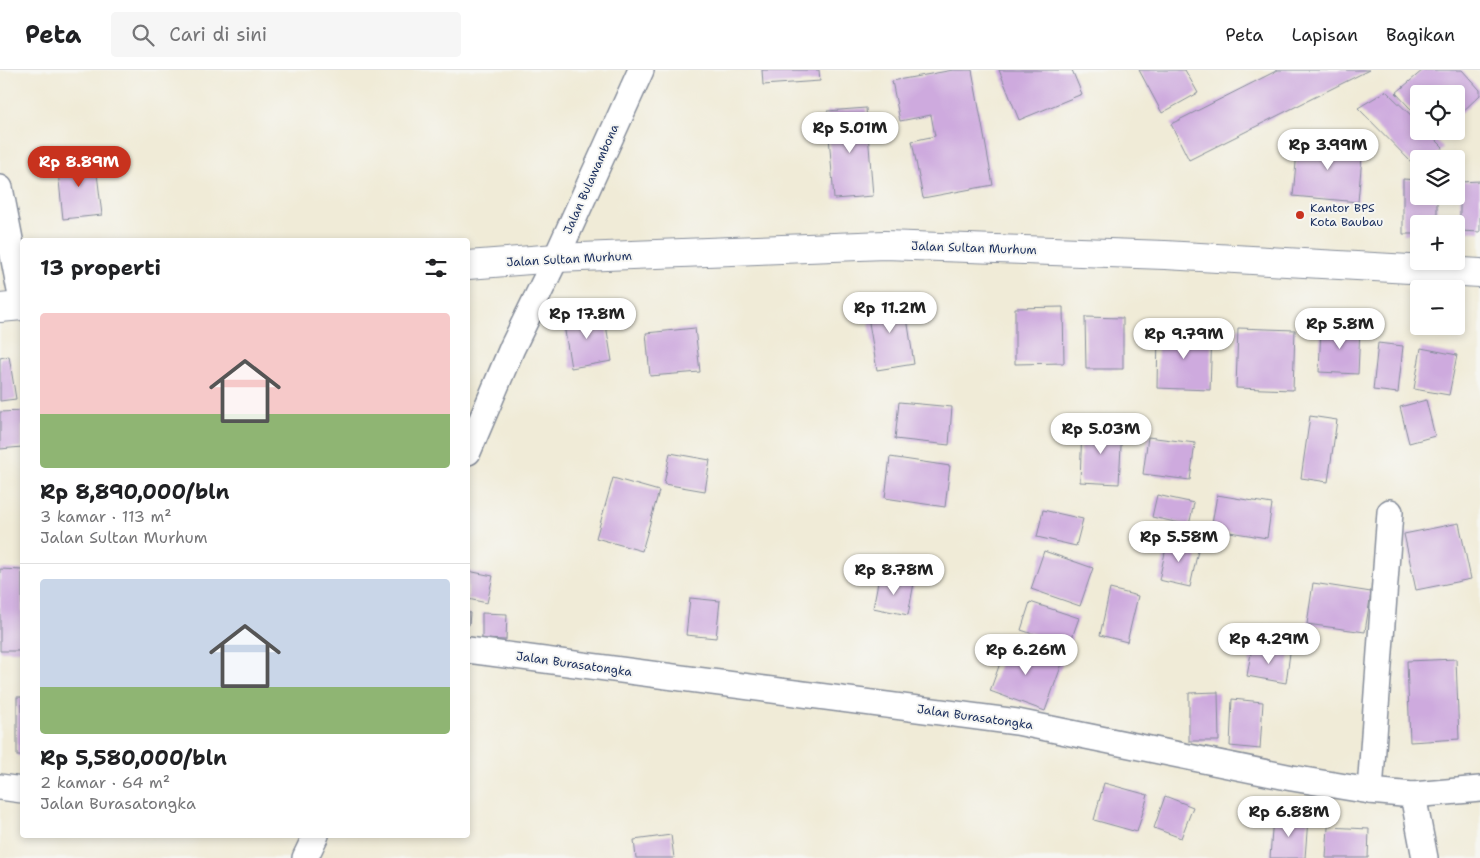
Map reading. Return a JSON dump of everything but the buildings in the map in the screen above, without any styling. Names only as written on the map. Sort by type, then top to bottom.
[{"type":"highway","name":"Jalan Sultan Murhum","points":[[470,265],[556,258],[885,244],[1165,255],[1480,273]]},
{"type":"highway","points":[[0,308],[20,306]]},
{"type":"street","name":"Jalan Bulawambona","points":[[470,447],[512,348],[556,258],[641,70]]},
{"type":"street","points":[[0,188],[20,291]]},
{"type":"street","points":[[1370,791],[1390,512]]},
{"type":"street","name":"Jalan Burasatongka","points":[[470,650],[1017,722],[1292,778],[1370,791],[1413,795],[1480,789]]},
{"type":"street","points":[[0,787],[20,790]]},
{"type":"street","points":[[1413,795],[1425,858]]},
{"type":"street","points":[[305,858],[315,838]]},
{"type":"place","name":"Kantor BPS Kota Baubau","points":[[1300,215]]}]
